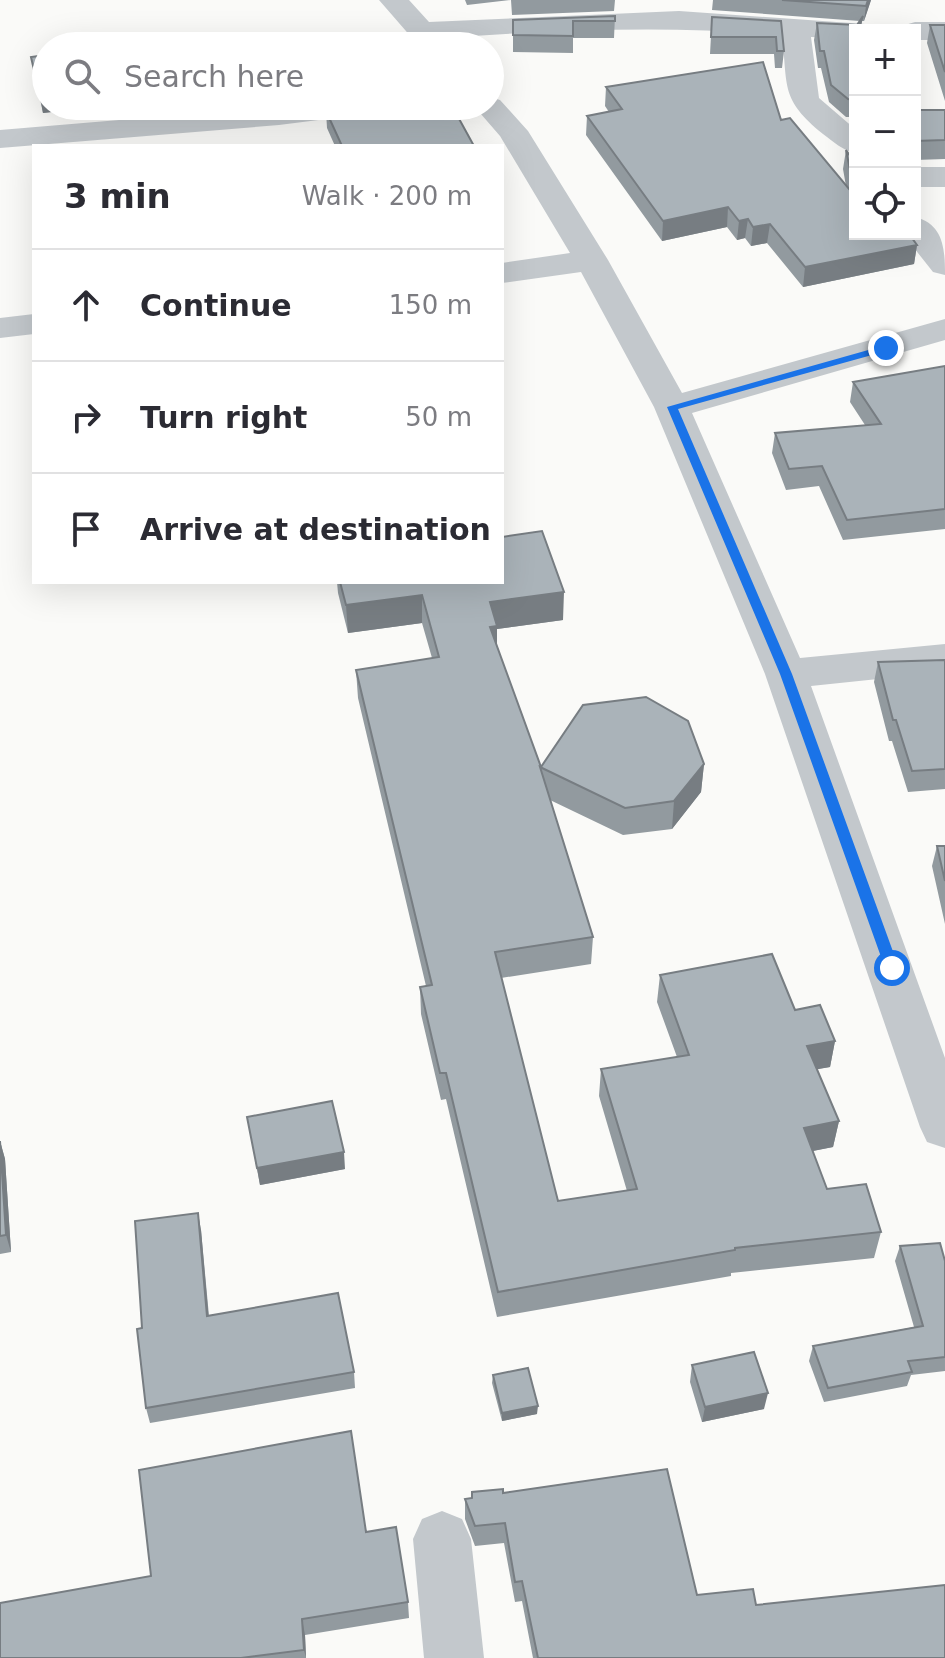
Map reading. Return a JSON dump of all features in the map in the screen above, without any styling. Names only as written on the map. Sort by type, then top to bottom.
[{"type":"street","points":[[393,0],[423,32]]},
{"type":"street","points":[[468,32],[512,24],[680,20],[849,30]]},
{"type":"street","points":[[796,29],[804,98],[811,109],[849,139]]},
{"type":"street","points":[[921,31],[945,31]]},
{"type":"street","points":[[0,139],[230,120]]},
{"type":"street","points":[[502,120],[513,131],[591,260],[672,407],[786,674],[945,1127]]},
{"type":"street","points":[[921,177],[945,177]]},
{"type":"street","points":[[921,235],[945,265]]},
{"type":"street","points":[[504,273],[591,260]]},
{"type":"street","points":[[0,328],[32,324]]},
{"type":"street","points":[[672,407],[945,329]]},
{"type":"street","points":[[786,674],[945,658]]},
{"type":"street","points":[[442,1539],[454,1658]]},
{"type":"building","points":[[782,0],[868,0],[866,6]]},
{"type":"building","points":[[615,16],[615,21],[573,21],[573,36],[513,35],[513,20]]},
{"type":"building","points":[[712,17],[781,21],[784,51],[777,51],[776,37],[711,37]]},
{"type":"building","points":[[817,23],[849,25],[849,99],[831,85],[824,51],[820,51]]},
{"type":"building","points":[[930,25],[945,25],[945,72]]},
{"type":"building","points":[[763,62],[781,120],[790,118],[849,189],[849,240],[913,240],[917,245],[805,267],[770,224],[753,227],[748,219],[739,221],[728,207],[663,221],[587,116],[622,109],[606,87]]},
{"type":"building","points":[[921,110],[945,110],[945,140],[921,141]]},
{"type":"building","points":[[330,120],[460,120],[473,144],[341,144]]},
{"type":"building","points":[[945,366],[945,509],[847,520],[822,466],[789,469],[775,433],[881,424],[853,382]]},
{"type":"building","points":[[542,531],[564,592],[490,602],[497,626],[490,627],[541,767],[583,705],[646,697],[688,721],[704,764],[674,801],[625,808],[540,767],[593,937],[495,952],[558,1201],[637,1189],[601,1069],[689,1055],[660,975],[772,954],[795,1010],[820,1005],[835,1041],[807,1046],[839,1121],[804,1128],[827,1189],[866,1184],[881,1232],[735,1248],[498,1292],[446,1073],[440,1073],[420,987],[432,985],[356,670],[439,657],[422,595],[346,605],[341,584],[504,584],[504,537]]},
{"type":"building","points":[[945,660],[945,769],[912,771],[896,720],[893,720],[878,662]]},
{"type":"building","points":[[937,846],[945,846],[945,881]]},
{"type":"building","points":[[332,1101],[344,1152],[257,1168],[247,1117]]},
{"type":"building","points":[[0,1141],[6,1235],[0,1236]]},
{"type":"building","points":[[198,1213],[207,1316],[338,1293],[354,1372],[146,1408],[137,1329],[142,1328],[135,1221]]},
{"type":"building","points":[[940,1243],[945,1261],[945,1357],[908,1361],[912,1372],[828,1388],[813,1346],[923,1326],[900,1246]]},
{"type":"building","points":[[754,1352],[768,1393],[705,1407],[692,1365]]},
{"type":"building","points":[[528,1368],[538,1406],[502,1413],[493,1375]]},
{"type":"building","points":[[351,1431],[366,1532],[396,1527],[408,1602],[302,1619],[304,1650],[241,1658],[0,1658],[0,1603],[151,1576],[139,1470]]},
{"type":"building","points":[[667,1469],[697,1595],[753,1589],[756,1605],[945,1585],[945,1658],[538,1658],[522,1581],[515,1582],[505,1523],[475,1526],[465,1499],[472,1498],[472,1492],[503,1489],[503,1493]]},
{"type":"route","points":[[886,348],[672,407],[786,674],[892,968]]}]
